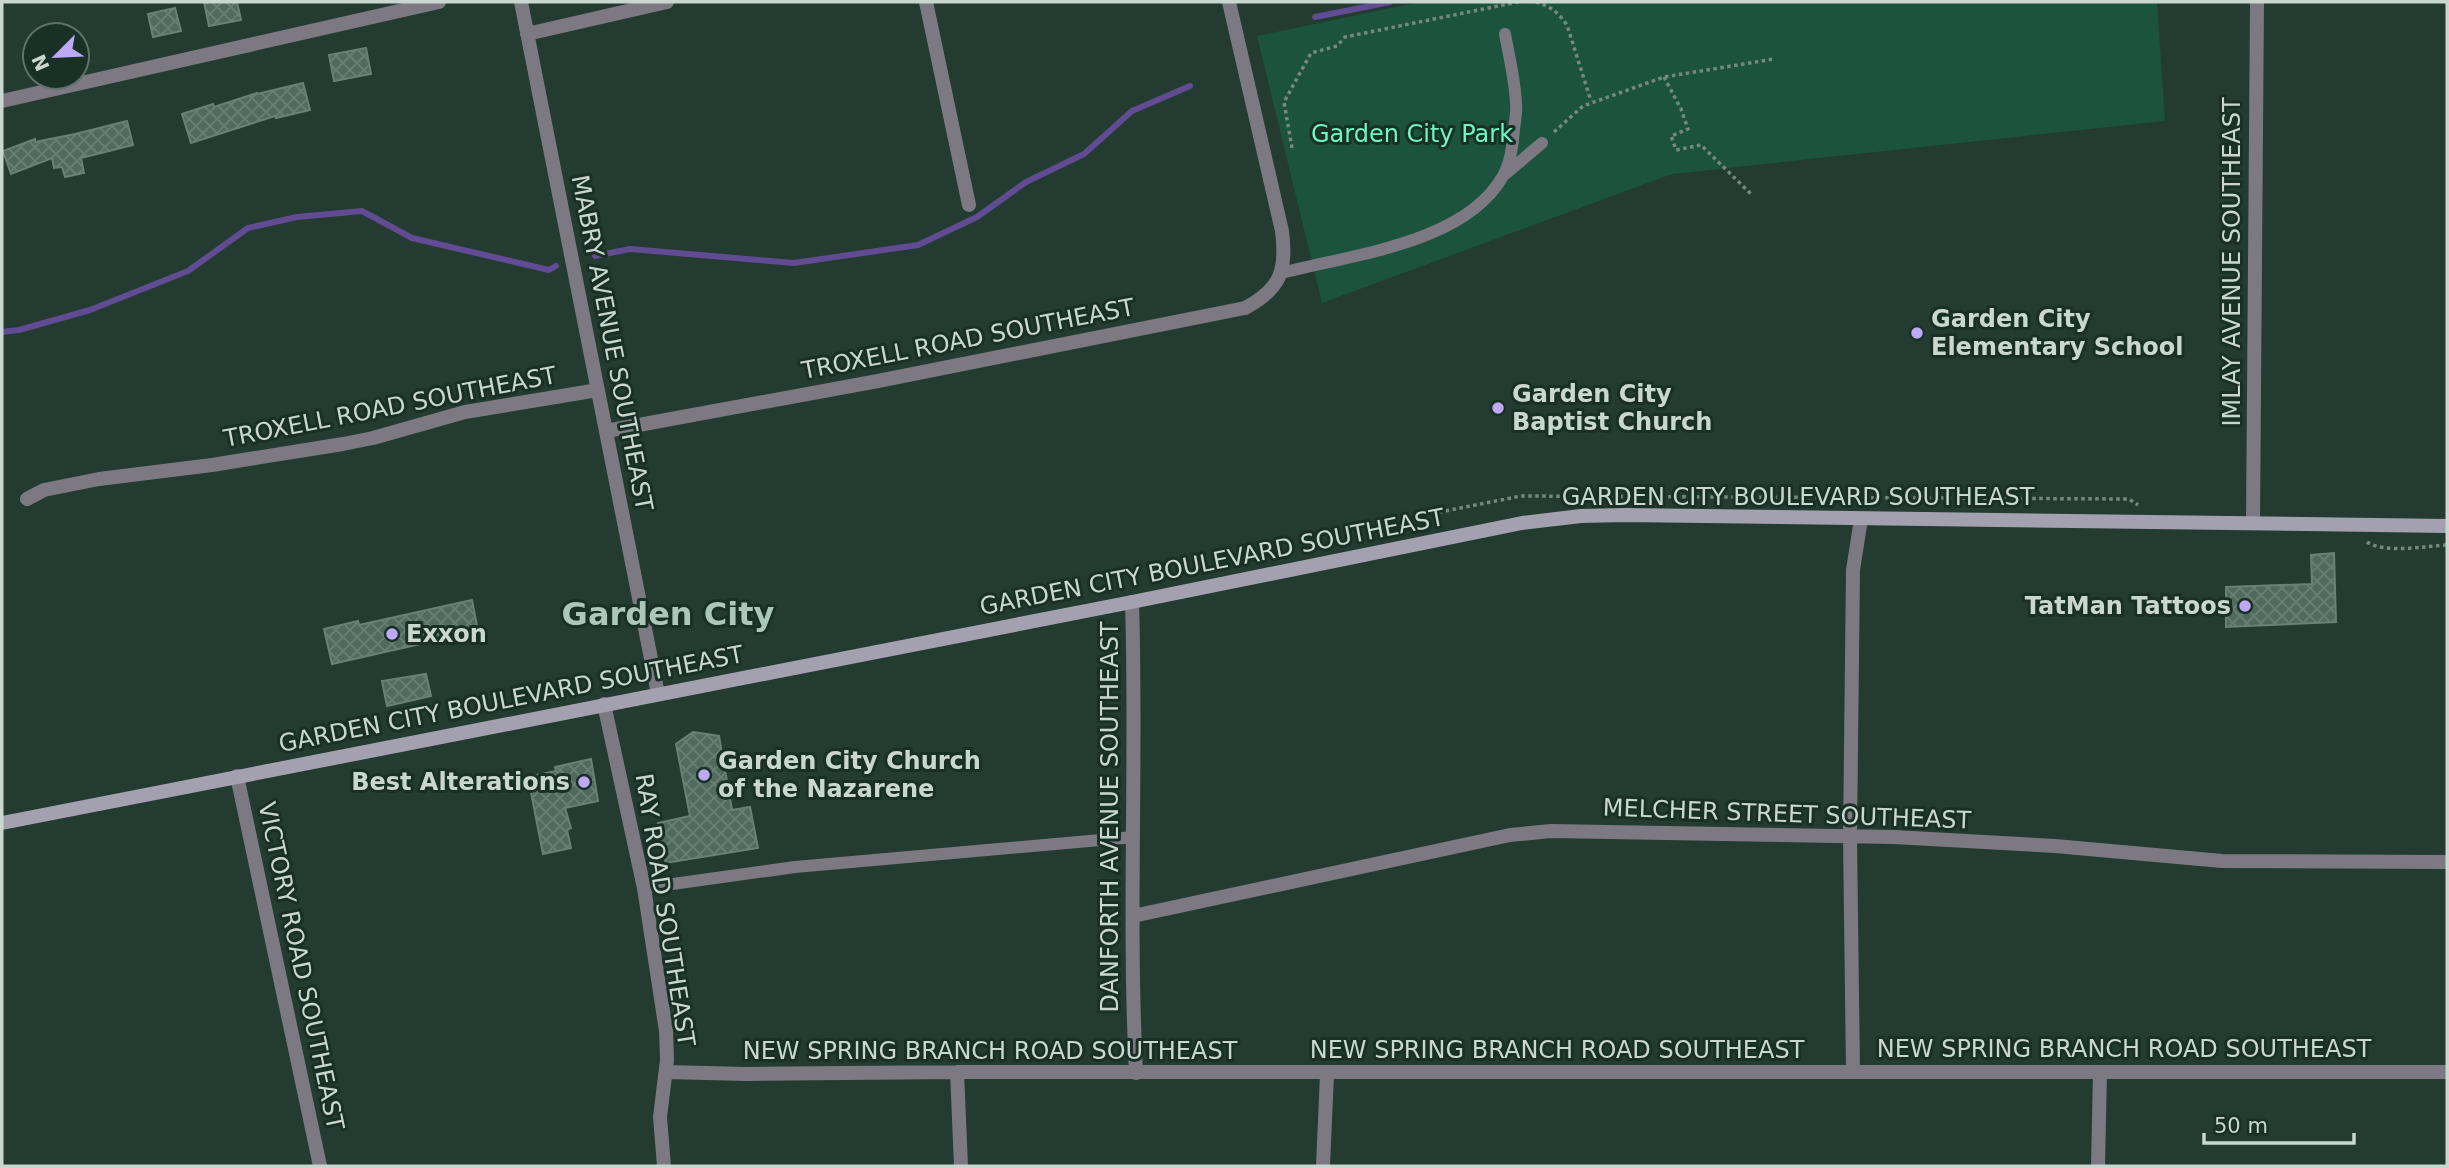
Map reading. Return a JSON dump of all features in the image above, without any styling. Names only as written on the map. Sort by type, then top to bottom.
[{"type":"street","points":[[2,101],[439,2]]},
{"type":"street","name":"MABRY AVENUE SOUTHEAST","points":[[521,2],[658,694]]},
{"type":"street","points":[[527,34],[667,2]]},
{"type":"street","points":[[926,2],[968,205]]},
{"type":"street","points":[[1229,2],[1282,231],[1286,256],[1282,273]]},
{"type":"street","name":"IMLAY AVENUE SOUTHEAST","points":[[2253,523],[2257,2]]},
{"type":"street","name":"TROXELL ROAD SOUTHEAST","points":[[606,430],[878,382],[1245,308],[1260,300],[1273,288],[1282,273]]},
{"type":"street","name":"TROXELL ROAD SOUTHEAST","points":[[27,499],[44,490],[99,479],[212,465],[343,444],[466,412],[598,390]]},
{"type":"street","name":"GARDEN CITY BOULEVARD SOUTHEAST","points":[[2,823],[1522,523],[1570,517],[1625,515],[2447,526]]},
{"type":"street","points":[[1853,1072],[1850,837],[1853,570],[1861,519]]},
{"type":"street","name":"DANFORTH AVENUE SOUTHEAST","points":[[1132,602],[1136,1073]]},
{"type":"street","name":"RAY ROAD SOUTHEAST","points":[[604,704],[644,888],[666,1031],[666,1072],[660,1117],[664,1166]]},
{"type":"street","name":"VICTORY ROAD SOUTHEAST","points":[[237,776],[320,1166]]},
{"type":"street","name":"MELCHER STREET SOUTHEAST","points":[[1133,916],[1510,835],[1551,831],[1850,837],[2055,846],[2222,861],[2447,862]]},
{"type":"street","name":"NEW SPRING BRANCH ROAD SOUTHEAST","points":[[666,1072],[2447,1072]]},
{"type":"street","points":[[957,1072],[961,1166]]},
{"type":"street","points":[[2098,1166],[2100,1072]]},
{"type":"street","points":[[1324,1166],[1326,1073]]},
{"type":"lane","points":[[1503,176],[1513,146],[1517,104],[1505,34]]},
{"type":"lane","points":[[1282,273],[1416,240],[1456,221],[1486,197],[1503,176],[1542,143]]},
{"type":"lane","points":[[644,888],[795,867],[1134,837]]},
{"type":"path","points":[[1292,148],[1284,102],[1311,53],[1337,46],[1345,37],[1518,2]]},
{"type":"path","points":[[1536,2],[1560,14],[1567,25],[1592,102]]},
{"type":"path","points":[[1542,143],[1583,106],[1592,102],[1664,77],[1774,59]]},
{"type":"path","points":[[1664,77],[1688,129],[1671,136],[1676,150],[1701,145],[1752,195]]},
{"type":"path","points":[[1398,533],[1420,516],[1521,496],[2123,499]]},
{"type":"path","points":[[2363,539],[2373,546],[2393,548],[2447,545]]},
{"type":"green space","name":"Garden City Park","points":[[1420,2],[2157,2],[2165,121],[1672,174],[1322,303],[1257,36]]},
{"type":"building","points":[[204,2],[237,2],[241,20],[209,26]]},
{"type":"building","points":[[175,8],[181,31],[153,37],[148,14]]},
{"type":"building","points":[[366,48],[371,74],[334,81],[329,55]]},
{"type":"building","points":[[303,83],[310,110],[276,118],[275,116],[191,143],[182,114]]},
{"type":"building","points":[[127,121],[133,145],[81,158],[84,173],[65,177],[62,167],[54,168],[52,158],[11,174],[3,151],[35,139],[35,142]]},
{"type":"building","points":[[2334,553],[2336,622],[2226,627],[2226,587],[2312,584],[2311,555]]},
{"type":"building","points":[[472,600],[478,631],[332,664],[324,629],[358,621],[359,625]]},
{"type":"building","points":[[426,674],[431,696],[387,706],[382,681]]},
{"type":"building","name":"Garden City Church of the Nazarene","points":[[693,732],[719,736],[732,810],[750,807],[758,848],[666,863],[658,841],[658,823],[690,816],[676,744]]},
{"type":"building","points":[[591,759],[598,801],[565,808],[571,828],[567,830],[571,848],[543,854],[528,777],[556,771],[555,767]]},
{"type":"waterway","points":[[1315,17],[1390,2]]},
{"type":"waterway","points":[[595,256],[630,249],[794,263],[918,245],[977,217],[1026,182],[1084,154],[1132,111],[1190,86]]},
{"type":"waterway","points":[[2,332],[19,330],[90,310],[188,271],[248,228],[297,217],[362,211],[412,238],[549,270],[556,266]]},
{"type":"place","name":"Garden City Elementary School","points":[[1917,333]]},
{"type":"place","name":"Garden City Baptist Church","points":[[1498,408]]},
{"type":"place","name":"TatMan Tattoos","points":[[2245,606]]},
{"type":"place","name":"Exxon","points":[[392,634]]},
{"type":"place","name":"Garden City Church of the Nazarene","points":[[704,775]]},
{"type":"place","name":"Best Alterations","points":[[584,782]]},
{"type":"district","name":"Garden City","points":[[668,614]]}]
